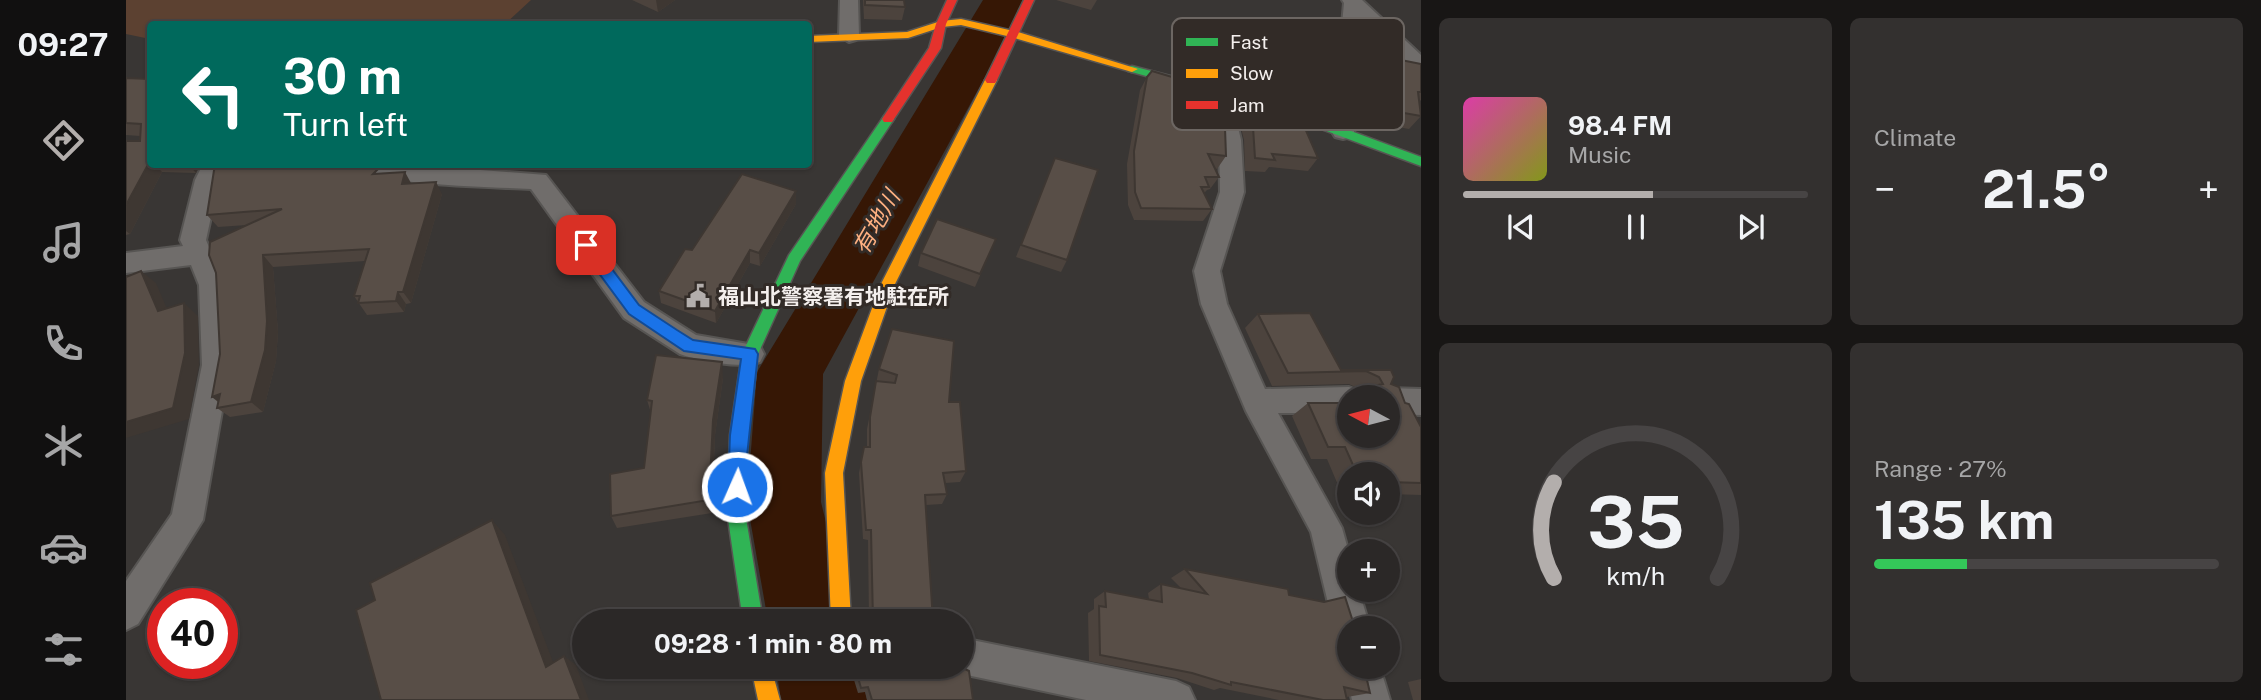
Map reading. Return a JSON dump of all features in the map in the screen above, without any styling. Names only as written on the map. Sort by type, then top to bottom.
[{"type":"street","points":[[849,0],[849,36]]},
{"type":"street","points":[[751,609],[736,512],[739,435],[750,354],[794,259],[936,48],[941,24],[952,0]]},
{"type":"street","points":[[840,609],[834,473],[853,381],[887,284],[1029,0]]},
{"type":"street","points":[[1352,1],[1370,18]]},
{"type":"street","points":[[812,39],[908,35],[941,24],[961,22],[1014,34],[1172,80]]},
{"type":"street","points":[[1404,50],[1421,66]]},
{"type":"street","points":[[1228,130],[1232,192],[1207,271],[1214,304],[1256,402],[1326,528],[1349,616]]},
{"type":"street","points":[[1337,130],[1421,162]]},
{"type":"street","points":[[126,612],[136,584],[187,520],[216,365],[212,285],[193,240],[207,180],[213,168]]},
{"type":"street","points":[[369,168],[443,176],[537,173],[634,310],[690,346],[750,354]]},
{"type":"street","points":[[126,262],[199,254]]},
{"type":"street","points":[[1256,402],[1337,400]]},
{"type":"street","points":[[1400,401],[1421,402]]},
{"type":"street","points":[[974,658],[1176,700]]},
{"type":"street","points":[[764,679],[769,700]]},
{"type":"street","points":[[1365,679],[1371,700]]},
{"type":"shaded area","points":[[126,0],[531,0],[508,21],[147,21],[147,38],[126,34]]},
{"type":"building","points":[[865,0],[904,0],[905,7],[865,5]]},
{"type":"building","points":[[1404,61],[1421,64],[1421,92],[1418,92],[1421,116],[1404,113]]},
{"type":"building","points":[[1152,71],[1172,77],[1172,130],[1225,130],[1226,156],[1208,154],[1219,177],[1205,177],[1209,187],[1201,187],[1212,209],[1141,208],[1135,192],[1134,151],[1147,77]]},
{"type":"building","points":[[126,78],[147,79],[147,166],[126,205],[126,141],[140,141],[141,124],[126,123]]},
{"type":"building","points":[[1253,130],[1306,130],[1318,158],[1272,154],[1275,160],[1255,158]]},
{"type":"building","points":[[1055,158],[1098,170],[1067,260],[1021,245]]},
{"type":"building","points":[[214,168],[374,168],[378,169],[373,174],[405,172],[402,184],[436,182],[403,292],[398,292],[396,301],[358,303],[360,296],[354,296],[369,249],[263,255],[267,321],[265,350],[251,402],[217,408],[220,394],[212,397],[220,354],[216,273],[209,255],[210,242],[282,209],[207,215]]},
{"type":"building","points":[[742,174],[796,191],[759,253],[750,250],[715,311],[659,291],[685,249],[692,250]]},
{"type":"building","points":[[937,219],[996,239],[980,274],[921,253]]},
{"type":"building","points":[[141,271],[158,311],[184,303],[185,353],[173,408],[126,422],[126,277]]},
{"type":"building","points":[[1310,313],[1341,370],[1391,370],[1394,377],[1391,384],[1394,385],[1378,385],[1383,384],[1379,377],[1366,371],[1288,373],[1258,314]]},
{"type":"building","points":[[892,329],[954,341],[949,402],[960,402],[966,471],[943,473],[947,494],[925,495],[932,609],[873,609],[871,530],[866,530],[861,462],[864,447],[870,447],[870,417],[876,381],[895,383],[897,375],[879,369]]},
{"type":"building","points":[[656,355],[722,362],[713,420],[709,500],[611,516],[610,474],[644,468],[652,401],[647,400]]},
{"type":"building","points":[[1400,390],[1405,403],[1409,404],[1421,427],[1421,483],[1400,482],[1400,462],[1352,462],[1345,448],[1400,448]]},
{"type":"building","points":[[1308,403],[1337,403],[1337,447],[1328,447]]},
{"type":"building","points":[[492,520],[546,667],[564,656],[581,700],[381,700],[356,610],[375,600],[370,583]]},
{"type":"building","points":[[1185,569],[1288,589],[1289,595],[1324,602],[1337,599],[1337,602],[1347,602],[1351,616],[1337,616],[1337,679],[1367,679],[1370,693],[1344,687],[1347,700],[1323,700],[1231,682],[1231,685],[1192,673],[1100,655],[1099,606],[1106,607],[1105,591],[1162,602],[1161,584],[1207,594]]},
{"type":"building","points":[[858,679],[970,679],[973,700],[872,700],[868,687],[861,688]]},
{"type":"waterway","name":"有地川","points":[[806,609],[784,502],[790,372],[1005,0]]},
{"type":"waterway","name":"有地川","points":[[820,679],[824,700]]},
{"type":"traffic: fast","points":[[1132,69],[1172,80]]},
{"type":"traffic: fast","points":[[751,609],[736,512],[739,435],[750,354],[794,259],[888,119]]},
{"type":"traffic: fast","points":[[1335,130],[1421,162]]},
{"type":"traffic: slow","points":[[812,39],[908,35],[941,24],[961,22],[1014,34],[1132,69]]},
{"type":"traffic: slow","points":[[840,609],[834,473],[853,381],[888,284],[991,80]]},
{"type":"traffic: slow","points":[[764,679],[769,700]]},
{"type":"traffic: jam","points":[[888,119],[935,48],[941,24],[952,0]]},
{"type":"traffic: jam","points":[[991,80],[1029,0]]},
{"type":"place","name":"福山北警察署有地駐在所","points":[[698,296]]},
{"type":"route","points":[[586,245],[634,310],[690,346],[750,354],[739,435],[737,487]]}]
